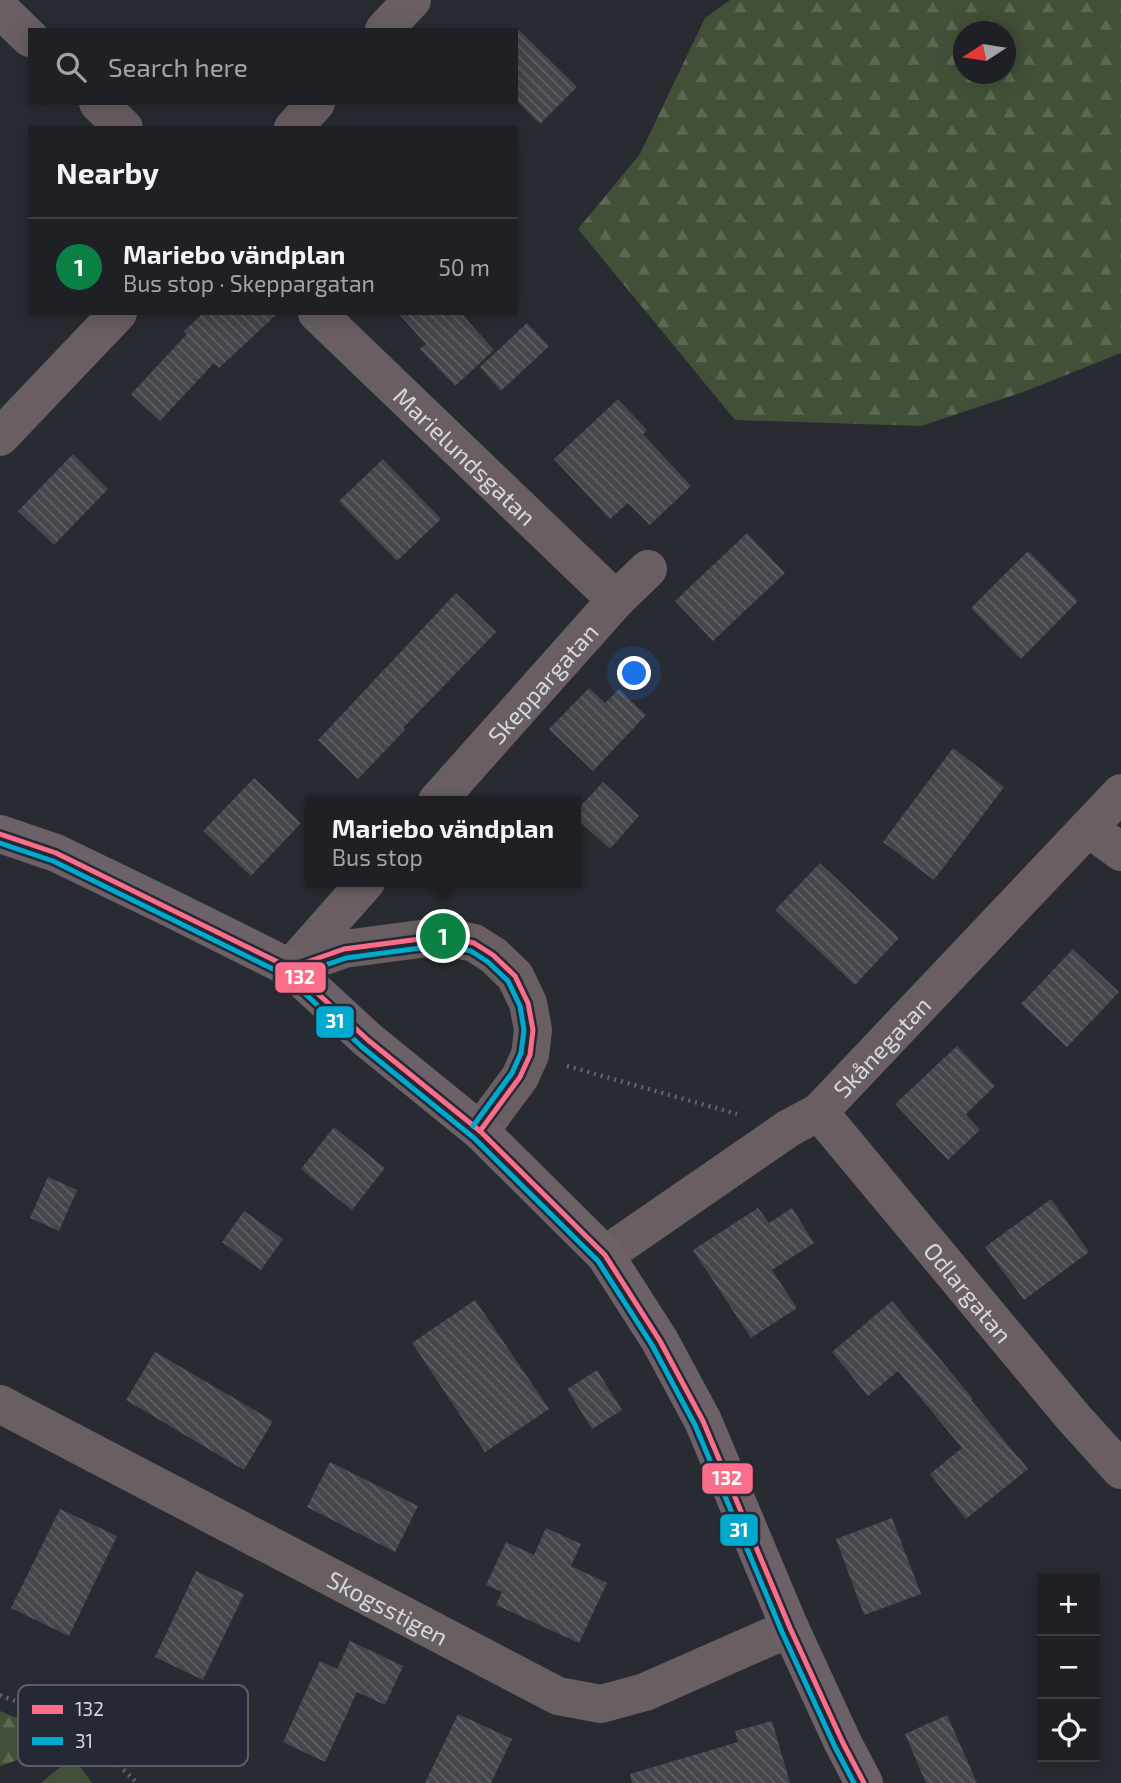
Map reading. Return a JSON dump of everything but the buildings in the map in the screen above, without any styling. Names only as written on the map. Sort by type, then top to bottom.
[{"type":"street","points":[[386,28],[412,0]]},
{"type":"street","points":[[0,9],[28,35]]},
{"type":"street","points":[[100,105],[122,126]]},
{"type":"street","points":[[295,126],[314,105]]},
{"type":"street","points":[[0,437],[116,315]]},
{"type":"street","name":"Marielundsgatan","points":[[319,315],[615,600]]},
{"type":"street","name":"Skeppargatan","points":[[442,796],[615,600],[648,569]]},
{"type":"street","name":"Skånegatan","points":[[605,1255],[804,1120],[1121,793]]},
{"type":"street","points":[[1088,828],[1121,852]]},
{"type":"street","points":[[0,834],[56,853],[290,968],[368,1040],[480,1131],[605,1255],[660,1341],[703,1421],[790,1628],[864,1783]]},
{"type":"street","points":[[290,968],[362,887]]},
{"type":"street","points":[[290,968],[344,949],[443,936],[474,943],[493,955],[515,976],[528,1003],[533,1030],[530,1055],[520,1077],[480,1131]]},
{"type":"street","name":"Odlargatan","points":[[804,1120],[1121,1469]]},
{"type":"street","name":"Skogsstigen","points":[[0,1404],[558,1696],[601,1703],[645,1692],[790,1628]]},
{"type":"path","points":[[530,1055],[804,1120]]},
{"type":"path","points":[[0,1695],[18,1702]]},
{"type":"path","points":[[119,1766],[136,1783]]},
{"type":"green space","points":[[730,0],[1121,0],[1121,353],[1026,391],[921,426],[735,420],[578,229],[640,154],[705,18]]},
{"type":"green space","points":[[0,1711],[18,1718],[18,1760],[0,1766]]},
{"type":"green space","points":[[62,1766],[80,1766],[92,1783],[41,1783]]},
{"type":"transit line","name":"132","points":[[0,834],[56,853],[290,968],[368,1040],[480,1131],[605,1255],[660,1341],[703,1421],[790,1628],[864,1783]]},
{"type":"transit line","name":"31","points":[[0,843],[53,861],[285,975],[362,1047],[474,1138],[598,1261],[652,1345],[695,1425],[782,1632],[854,1783]]},
{"type":"transit line","name":"132","points":[[290,968],[344,949],[443,936],[474,943],[493,955],[515,976],[528,1003],[533,1030],[530,1055],[520,1077],[480,1131]]},
{"type":"transit line","name":"31","points":[[293,976],[346,958],[443,945],[471,951],[488,962],[508,981],[520,1006],[524,1030],[521,1053],[512,1073],[473,1126]]},
{"type":"place","name":"Mariebo vändplan","points":[[443,936]]}]
